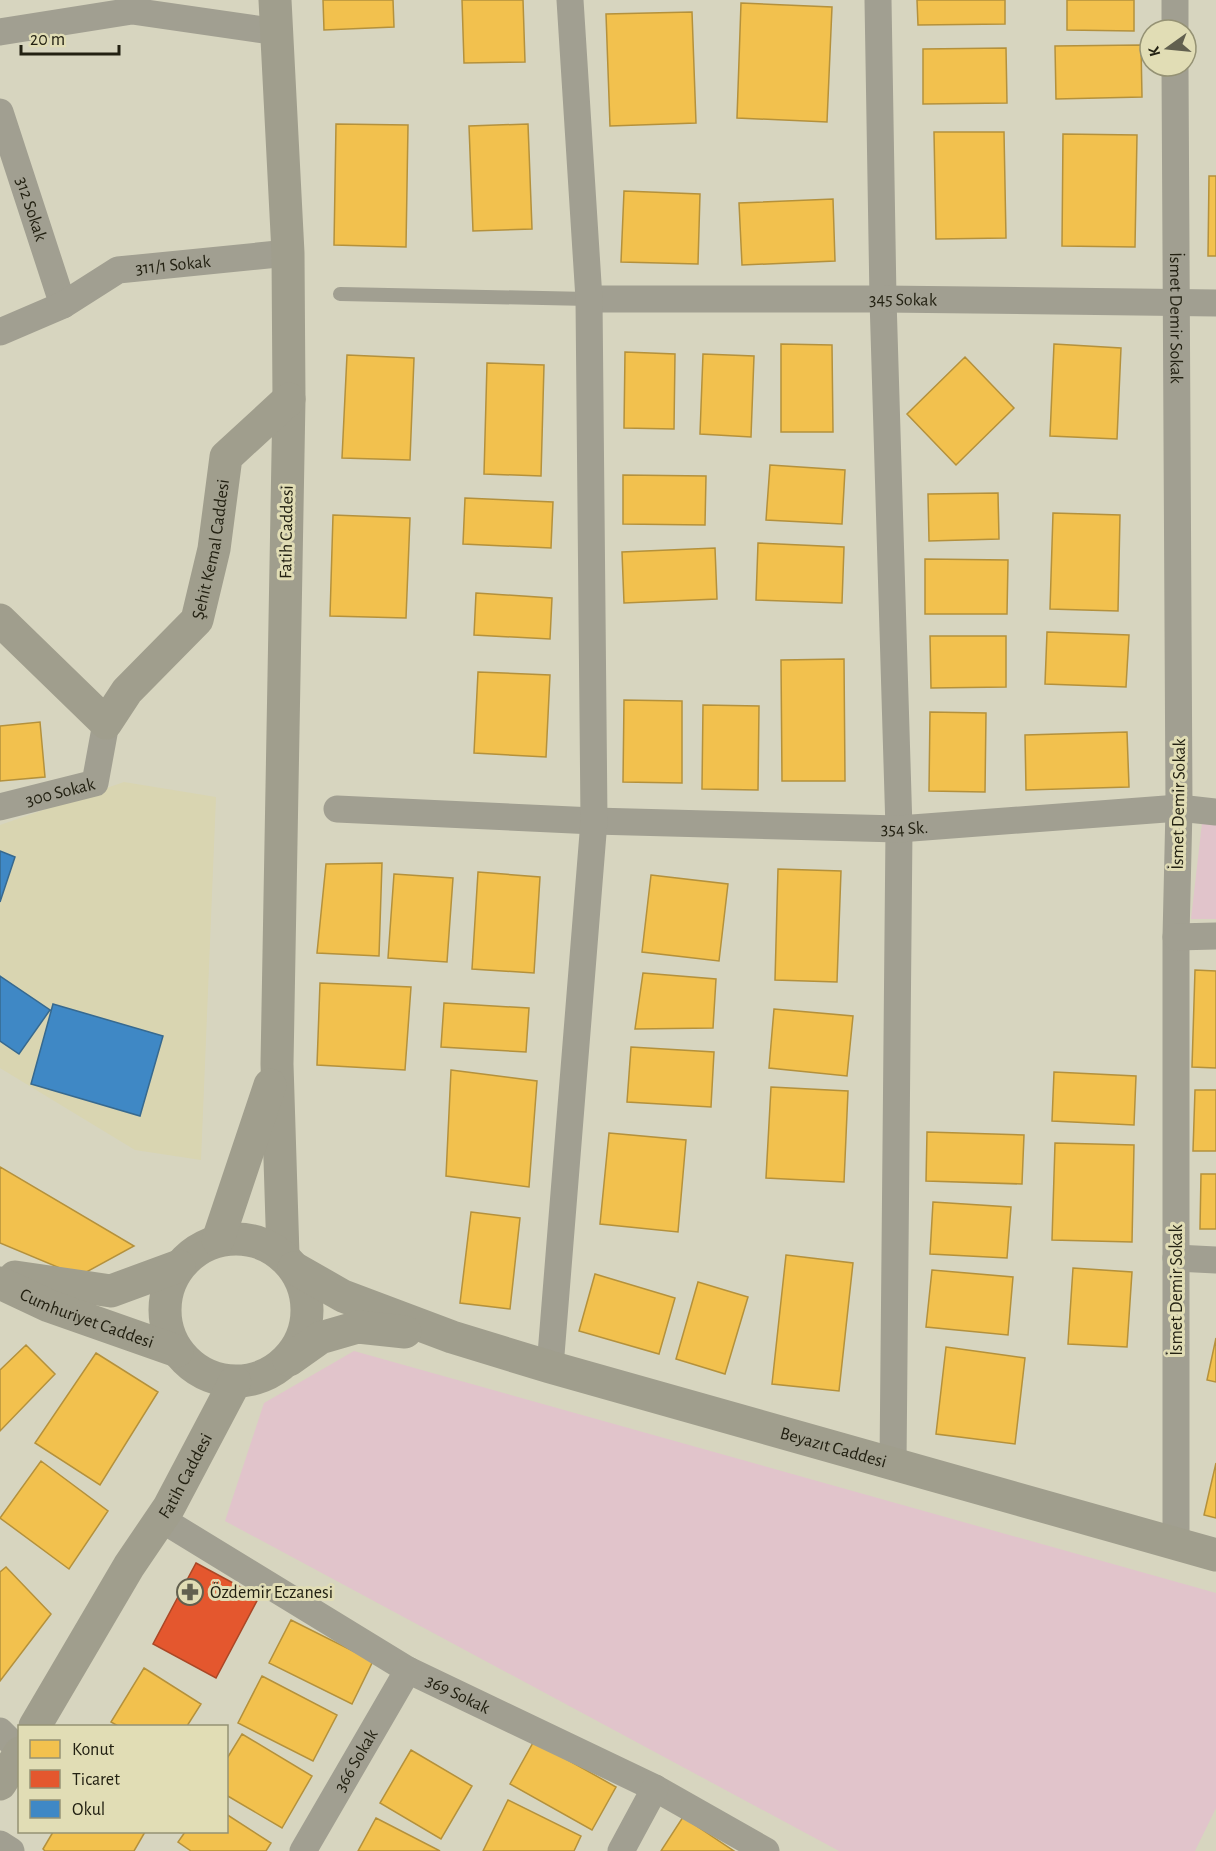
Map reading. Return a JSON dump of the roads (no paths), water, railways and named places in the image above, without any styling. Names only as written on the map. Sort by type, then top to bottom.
[{"type":"street","name":"Fatih Caddesi","points":[[222,1379],[259,1378],[281,1366],[297,1348],[306,1325],[307,1300],[303,1283],[288,1262],[277,1064],[289,399],[288,253],[275,0]]},
{"type":"street","points":[[550,1367],[594,821],[589,299],[570,0]]},
{"type":"street","points":[[878,0],[883,299],[899,829],[893,1464]]},
{"type":"street","points":[[1175,0],[1175,18]]},
{"type":"street","points":[[0,32],[130,5],[278,32]]},
{"type":"street","name":"İsmet Demir Sokak","points":[[1175,78],[1179,808],[1176,938],[1176,1543]]},
{"type":"street","name":"312 Sokak","points":[[0,112],[63,305]]},
{"type":"street","name":"311/1 Sokak","points":[[0,332],[63,305],[118,270],[288,253]]},
{"type":"street","name":"345 Sokak","points":[[589,299],[883,299],[1216,303]]},
{"type":"street","name":"Şehit Kemal Caddesi","points":[[106,723],[128,691],[197,620],[214,549],[226,457],[289,399]]},
{"type":"street","points":[[0,620],[106,723]]},
{"type":"street","name":"300 Sokak","points":[[0,807],[95,783],[106,723]]},
{"type":"street","name":"354 Sk.","points":[[337,809],[594,821],[899,829],[1179,808],[1216,812]]},
{"type":"street","points":[[1176,938],[1216,936]]},
{"type":"street","name":"Fatih Caddesi","points":[[218,1240],[277,1064]]},
{"type":"street","points":[[222,1379],[192,1367],[177,1351],[168,1332],[164,1311],[167,1288],[178,1266],[196,1250],[218,1240],[241,1238],[263,1243],[288,1262],[343,1296],[452,1337]]},
{"type":"street","points":[[1176,1258],[1216,1260]]},
{"type":"street","name":"Cumhuriyet Caddesi","points":[[0,1273],[33,1281],[111,1291],[178,1266]]},
{"type":"street","name":"Cumhuriyet Caddesi","points":[[0,1283],[49,1306],[177,1351]]},
{"type":"street","points":[[281,1366],[320,1338],[358,1328],[452,1337]]},
{"type":"street","name":"Beyazıt Caddesi","points":[[452,1337],[550,1367],[1216,1555]]},
{"type":"street","name":"Fatih Caddesi","points":[[36,1725],[129,1566],[161,1519],[222,1379]]},
{"type":"street","name":"Fatih Caddesi","points":[[129,1566],[222,1379]]},
{"type":"street","name":"369 Sokak","points":[[161,1519],[408,1670],[655,1788],[766,1851]]},
{"type":"street","name":"366 Sokak","points":[[303,1851],[408,1670]]},
{"type":"street","points":[[0,1731],[18,1750]]},
{"type":"street","points":[[0,1784],[18,1755]]},
{"type":"street","points":[[621,1851],[655,1788]]},
{"type":"street","points":[[0,1844],[11,1851]]},
{"type":"lane","points":[[340,294],[589,299]]},
{"type":"place","name":"Özdemir Eczanesi","points":[[190,1592]]}]
